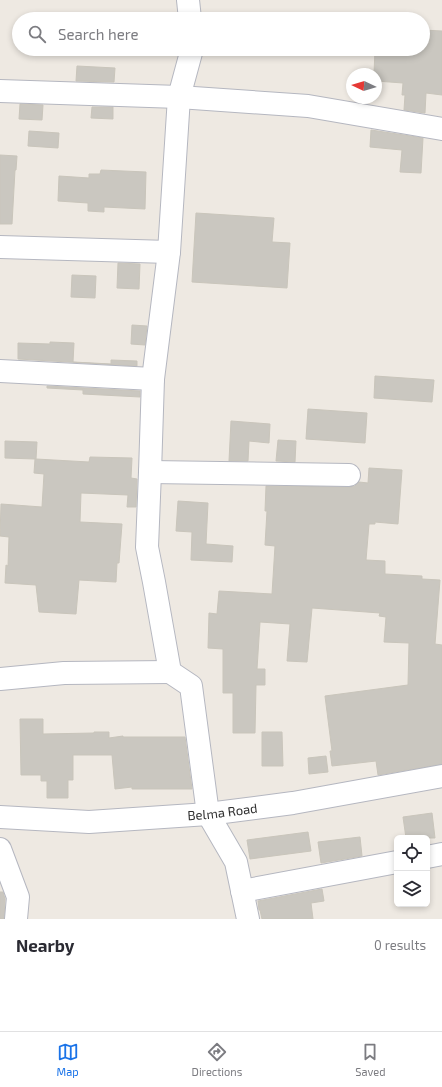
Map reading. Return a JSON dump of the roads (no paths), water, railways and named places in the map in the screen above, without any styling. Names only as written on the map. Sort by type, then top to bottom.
[{"type":"street","points":[[188,0],[189,12]]},
{"type":"street","points":[[170,672],[156,589],[147,547],[152,378],[169,252],[179,97],[190,56]]},
{"type":"street","points":[[0,91],[179,97],[308,106],[442,129]]},
{"type":"street","points":[[0,247],[169,252]]},
{"type":"street","points":[[0,371],[152,378]]},
{"type":"street","points":[[150,472],[349,475]]},
{"type":"street","points":[[0,679],[64,673],[170,672],[191,686],[208,814],[236,862],[248,919]]},
{"type":"street","name":"Belma Road","points":[[0,817],[89,822],[208,814],[293,803],[442,776]]},
{"type":"street","points":[[0,849],[18,897],[16,919]]},
{"type":"street","points":[[430,856],[442,854]]},
{"type":"street","points":[[242,891],[394,863]]}]
